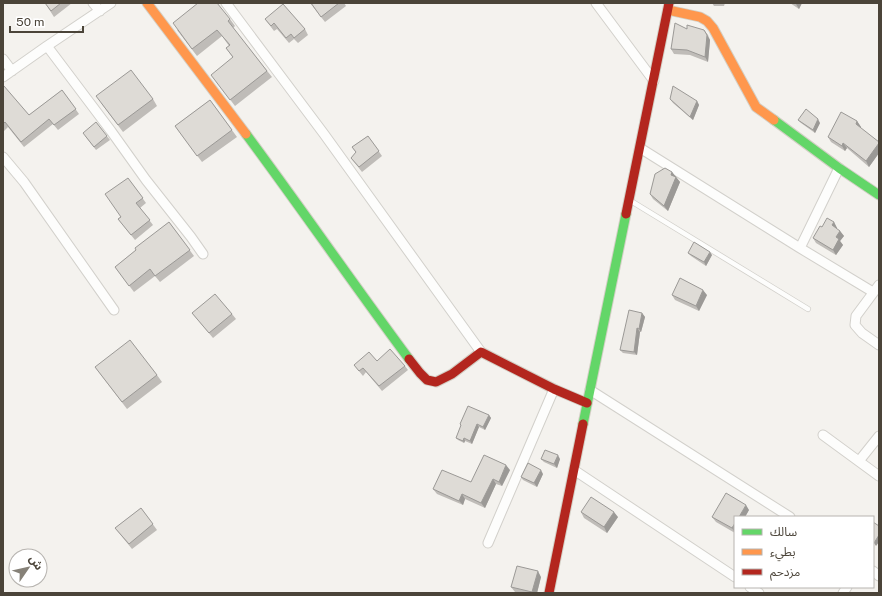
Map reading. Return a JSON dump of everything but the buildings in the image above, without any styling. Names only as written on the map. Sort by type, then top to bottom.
[{"type":"street","points":[[93,3],[100,11]]},
{"type":"street","points":[[3,77],[46,46],[111,3]]},
{"type":"street","points":[[147,3],[266,161],[377,316],[420,373],[427,380],[436,382],[452,374],[481,352]]},
{"type":"street","points":[[226,3],[320,127],[481,352],[554,389],[587,403]]},
{"type":"street","points":[[596,3],[654,81]]},
{"type":"street","points":[[549,593],[669,7],[700,17],[707,21],[756,107],[839,168],[879,195]]},
{"type":"street","points":[[46,46],[203,254]]},
{"type":"street","points":[[3,59],[12,71]]},
{"type":"street","points":[[640,148],[800,248],[876,289],[856,316],[855,325],[862,333],[879,345]]},
{"type":"street","points":[[3,157],[24,182],[114,310]]},
{"type":"street","points":[[800,248],[839,168]]},
{"type":"street","points":[[488,543],[554,389]]},
{"type":"street","points":[[590,390],[788,516]]},
{"type":"street","points":[[823,435],[879,476]]},
{"type":"street","points":[[859,461],[879,436]]},
{"type":"street","points":[[574,470],[734,576]]},
{"type":"lane","points":[[629,201],[808,308]]},
{"type":"traffic: fast","points":[[774,120],[839,168],[879,195]]},
{"type":"traffic: fast","points":[[246,134],[409,359]]},
{"type":"traffic: fast","points":[[583,424],[626,214]]},
{"type":"traffic: slow","points":[[147,3],[246,134]]},
{"type":"traffic: slow","points":[[668,10],[700,17],[707,21],[713,28],[756,107],[774,120]]},
{"type":"traffic: jam","points":[[626,214],[669,3]]},
{"type":"traffic: jam","points":[[409,359],[427,380],[436,382],[452,374],[481,352],[554,389],[587,403]]},
{"type":"traffic: jam","points":[[549,593],[583,424]]}]
